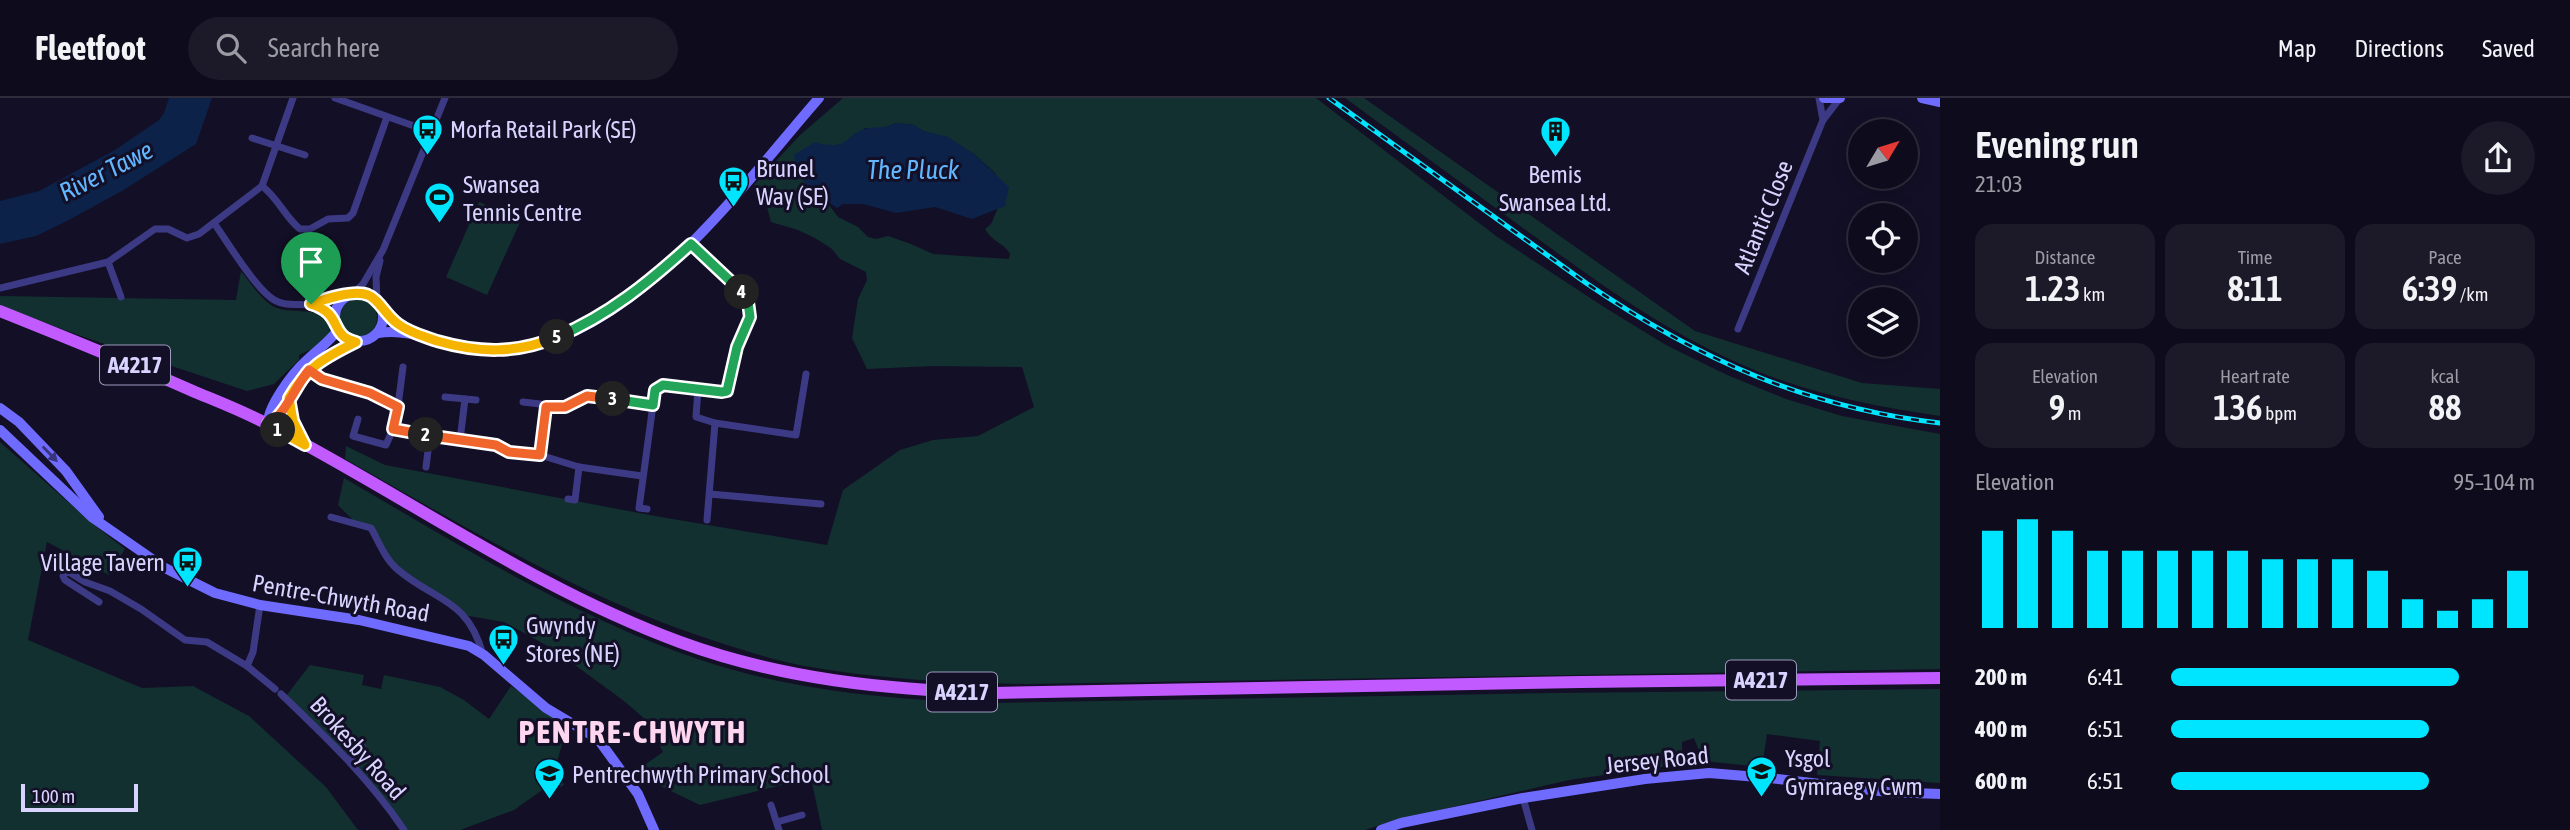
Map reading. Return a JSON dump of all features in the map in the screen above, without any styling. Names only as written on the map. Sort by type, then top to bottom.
[{"type":"main road","points":[[378,332],[413,334],[478,351],[526,348],[554,339],[599,317],[642,288],[691,244],[819,98]]},
{"type":"main road","points":[[1822,98],[1840,98]]},
{"type":"main road","points":[[1922,98],[1940,103]]},
{"type":"main road","points":[[356,342],[343,336],[334,318],[337,305],[350,295],[366,294],[413,334]]},
{"type":"main road","points":[[338,330],[305,362],[286,386],[267,415],[268,424],[276,420],[309,370],[327,356],[356,342],[372,338],[378,332],[383,318],[379,305]]},
{"type":"main road","name":"A4217","points":[[0,311],[132,364],[268,424],[540,579],[626,620],[680,642],[729,657],[850,684],[920,691],[993,693],[1940,678]]},
{"type":"main road","points":[[289,398],[293,421],[305,445]]},
{"type":"main road","name":"Pentre-Chwyth Road","points":[[0,408],[19,422],[66,471],[107,527]]},
{"type":"main road","name":"Pentre-Chwyth Road","points":[[0,430],[81,508],[165,568],[197,585],[215,593],[260,605],[326,614],[440,637],[469,646],[484,655],[527,694],[561,718],[595,736],[603,744],[638,793],[654,830]]},
{"type":"main road","name":"Jersey Road","points":[[1381,830],[1401,823],[1523,798],[1645,779],[1709,773],[1888,792],[1940,794]]},
{"type":"street","points":[[0,288],[108,262],[155,229],[168,229],[187,239],[193,237],[262,186],[293,98]]},
{"type":"street","points":[[335,98],[414,126]]},
{"type":"street","points":[[379,305],[376,276],[383,250],[445,98]]},
{"type":"street","points":[[1822,98],[1824,120]]},
{"type":"street","name":"Atlantic Close","points":[[1738,329],[1824,120],[1840,98]]},
{"type":"street","points":[[262,186],[272,193],[300,229],[310,229],[328,219],[348,218],[387,117]]},
{"type":"street","points":[[252,138],[305,155]]},
{"type":"street","points":[[214,223],[270,297],[286,304],[323,307],[334,318]]},
{"type":"street","points":[[647,509],[639,508],[655,390],[663,385],[727,391],[737,347],[750,310],[742,292],[691,244]]},
{"type":"street","points":[[311,304],[332,296],[350,295],[363,284],[383,250]]},
{"type":"street","points":[[108,262],[121,297]]},
{"type":"street","points":[[358,419],[353,436],[386,445],[398,407],[403,368]]},
{"type":"street","points":[[309,370],[322,379],[370,393],[398,407]]},
{"type":"street","points":[[698,389],[696,417],[715,423],[796,435],[806,374]]},
{"type":"street","points":[[523,402],[546,407],[565,407],[587,396],[653,405]]},
{"type":"street","points":[[445,397],[476,400]]},
{"type":"street","points":[[460,440],[465,400]]},
{"type":"street","points":[[540,455],[546,407]]},
{"type":"street","points":[[707,520],[715,423]]},
{"type":"street","points":[[393,429],[496,445],[509,452],[540,455],[579,467],[642,477]]},
{"type":"street","points":[[426,467],[430,435]]},
{"type":"street","points":[[568,499],[575,499],[579,467]]},
{"type":"street","points":[[710,494],[821,504]]},
{"type":"street","points":[[331,517],[371,528],[388,560],[398,570],[448,600],[468,621],[484,655]]},
{"type":"street","name":"Brokesby Road","points":[[99,602],[65,579],[65,573],[69,572],[85,582],[110,591],[185,640],[207,642],[247,666],[278,691],[349,760],[369,782],[404,830]]},
{"type":"street","points":[[247,666],[253,652],[260,605]]},
{"type":"street","points":[[349,760],[362,746]]},
{"type":"street","points":[[1523,798],[1532,830]]},
{"type":"street","points":[[771,805],[778,826],[802,815]]},
{"type":"green space","points":[[843,98],[1316,98],[1496,236],[1666,345],[1727,375],[1786,399],[1842,416],[1940,434],[1940,669],[1026,684],[859,674],[765,657],[676,628],[627,608],[531,562],[345,459],[346,446],[385,465],[827,545],[843,490],[900,450],[933,440],[978,436],[1034,407],[1022,367],[934,366],[867,369],[852,338],[858,299],[867,280],[866,272],[840,259],[832,249],[815,238],[771,222],[767,207],[755,194],[754,185],[800,135]],"holes":[[[896,123],[914,125],[923,131],[948,138],[974,154],[995,173],[1005,206],[998,208],[991,224],[985,229],[1007,250],[1009,259],[933,254],[888,236],[876,239],[868,237],[858,227],[838,217],[824,198],[805,185],[829,147],[845,144],[865,128],[885,128]]]},
{"type":"green space","points":[[1345,98],[1364,98],[1695,331],[1862,383],[1940,389],[1940,416],[1888,408],[1785,382],[1736,362],[1682,335],[1583,271]]},
{"type":"green space","points":[[479,202],[521,220],[487,295],[446,277]]},
{"type":"green space","points":[[241,271],[271,305],[279,309],[315,313],[327,323],[330,333],[312,349],[299,355],[299,360],[274,384],[247,391],[0,306],[0,296],[236,300]]},
{"type":"green space","points":[[358,299],[372,304],[377,318],[372,332],[358,337],[344,332],[339,318],[344,304]]},
{"type":"green space","points":[[0,442],[125,549],[109,575],[47,542],[28,640],[142,688],[193,686],[249,716],[326,787],[358,830],[0,830]]},
{"type":"green space","points":[[344,478],[478,556],[616,627],[713,664],[816,688],[921,700],[992,703],[1940,689],[1940,783],[1817,775],[1820,741],[1767,734],[1762,767],[1703,761],[1694,738],[1682,742],[1682,764],[1569,780],[1396,820],[1365,830],[822,830],[811,778],[700,805],[633,773],[663,752],[646,720],[553,649],[504,622],[463,615],[398,570],[371,528],[356,523],[338,505]]},
{"type":"green space","points":[[310,665],[364,675],[362,685],[381,689],[384,675],[440,687],[464,700],[489,719],[511,686],[567,726],[556,766],[564,785],[561,787],[555,781],[514,810],[460,830],[406,830],[286,696]]},
{"type":"water","name":"River Tawe","points":[[169,98],[212,98],[196,144],[122,191],[67,221],[36,236],[0,244],[0,201],[39,191],[115,150],[159,120]]},
{"type":"water","name":"The Pluck","points":[[896,123],[914,125],[923,131],[948,137],[974,154],[1009,187],[1005,206],[972,219],[935,207],[896,213],[863,204],[843,204],[837,208],[808,186],[799,174],[794,155],[815,142],[835,145],[861,130]]},
{"type":"railway","points":[[1329,98],[1586,283],[1669,334],[1754,376],[1799,392],[1891,416],[1940,423]]},
{"type":"place","name":"Morfa Retail Park (SE)","points":[[427,156]]},
{"type":"place","name":"Bemis Swansea Ltd.","points":[[1555,159]]},
{"type":"place","name":"Brunel Way (SE)","points":[[733,209]]},
{"type":"place","name":"Swansea Tennis Centre","points":[[440,225]]},
{"type":"place","name":"Village Tavern","points":[[188,589]]},
{"type":"place","name":"Gwyndy Stores (NE)","points":[[503,666]]},
{"type":"place","name":"Ysgol Gymraeg y Cwm","points":[[1762,799]]},
{"type":"place","name":"Pentrechwyth Primary School","points":[[549,801]]},
{"type":"district","name":"PENTRE-CHWYTH","points":[[633,731]]},
{"type":"route","points":[[311,304],[329,311],[343,336],[356,342],[319,361],[309,370],[304,376],[297,384],[289,398],[293,421],[305,445],[268,424],[276,420],[297,384],[309,370],[322,379],[370,393],[398,407],[393,429],[496,445],[509,452],[540,455],[546,407],[565,407],[587,396],[653,405],[655,390],[663,385],[727,391],[737,347],[750,317],[748,302],[742,292],[691,244],[642,288],[590,323],[526,348],[478,351],[413,334],[389,317],[379,303],[366,294],[332,296],[311,304]]}]
